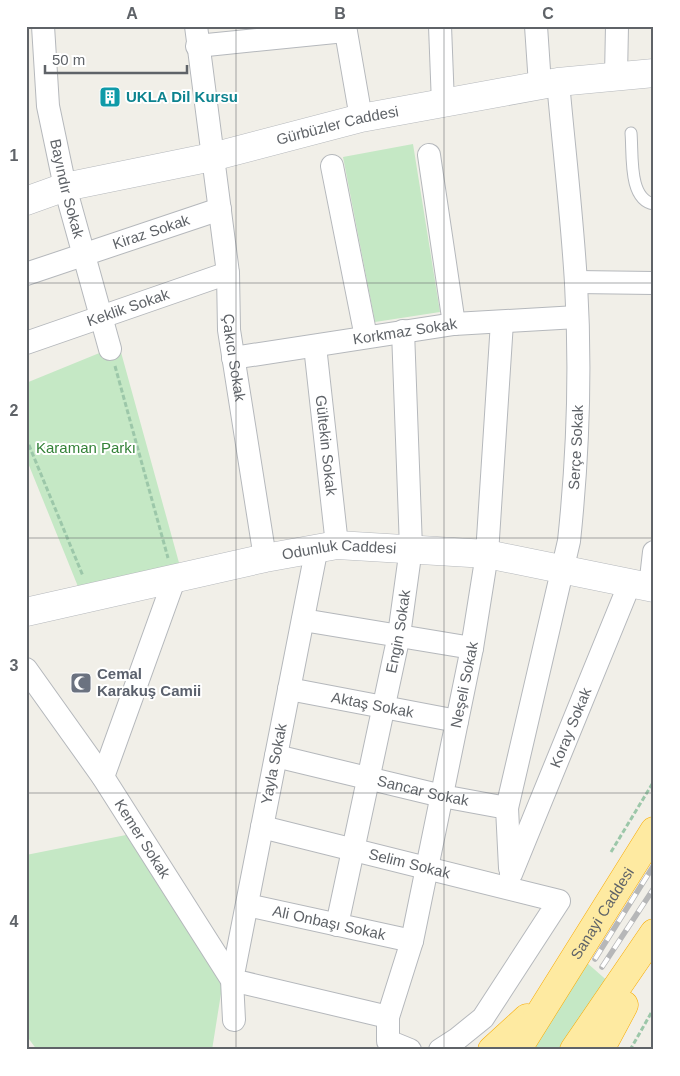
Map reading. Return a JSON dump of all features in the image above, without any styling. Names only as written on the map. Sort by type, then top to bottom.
[{"type":"highway","name":"Sanayi Caddesi","points":[[518,1050],[654,831]]},
{"type":"highway","points":[[574,1050],[654,934]]},
{"type":"highway","points":[[600,1050],[654,950]]},
{"type":"highway","points":[[492,1050],[553,996]]},
{"type":"street","name":"Bayındır Sokak","points":[[43,26],[48,106],[65,187],[110,349]]},
{"type":"street","points":[[440,26],[443,104]]},
{"type":"street","name":"Serçe Sokak","points":[[506,808],[569,542],[573,507],[578,402],[576,282],[549,84],[536,26]]},
{"type":"street","points":[[616,76],[617,26]]},
{"type":"street","points":[[197,36],[345,29],[361,118]]},
{"type":"street","name":"Çakıcı Sokak","points":[[197,36],[228,273],[228,330],[265,558]]},
{"type":"street","name":"Gürbüzler Caddesi","points":[[26,201],[65,187],[212,157],[361,118],[549,84],[654,73]]},
{"type":"street","points":[[429,155],[454,324]]},
{"type":"street","points":[[332,166],[366,337]]},
{"type":"street","name":"Kiraz Sokak","points":[[26,274],[220,209]]},
{"type":"street","name":"Keklik Sokak","points":[[26,343],[228,273]]},
{"type":"street","points":[[576,282],[654,283]]},
{"type":"street","name":"Korkmaz Sokak","points":[[233,358],[454,324],[577,317]]},
{"type":"street","name":"Neşeli Sokak","points":[[410,1050],[388,1041],[388,1017],[412,941],[472,648],[488,554],[502,322]]},
{"type":"street","name":"Engin Sokak","points":[[337,925],[399,635],[411,548],[404,331]]},
{"type":"street","name":"Gültekin Sokak","points":[[315,346],[327,546]]},
{"type":"street","name":"Odunluk Caddesi","points":[[26,612],[265,558],[327,546],[411,548],[488,554],[645,586]]},
{"type":"street","name":"Yayla Sokak","points":[[232,980],[302,620],[327,546]]},
{"type":"street","name":"Koray Sokak","points":[[506,808],[511,874],[645,586],[654,552]]},
{"type":"street","points":[[103,777],[174,580]]},
{"type":"street","points":[[302,620],[472,648]]},
{"type":"street","name":"Kemer Sokak","points":[[26,669],[103,777],[232,980],[234,1020]]},
{"type":"street","name":"Aktaş Sokak","points":[[289,689],[457,721]]},
{"type":"street","name":"Sancar Sokak","points":[[276,756],[442,796],[506,808]]},
{"type":"street","name":"Selim Sokak","points":[[262,827],[559,901],[483,1018],[440,1050]]},
{"type":"street","name":"Ali Onbaşı Sokak","points":[[247,905],[412,941]]},
{"type":"street","points":[[232,980],[388,1017]]},
{"type":"lane","points":[[631,133],[635,188],[643,201],[654,204]]},
{"type":"path","points":[[110,349],[174,580]]},
{"type":"path","points":[[26,438],[92,598]]},
{"type":"path","points":[[630,1050],[654,1008]]},
{"type":"green space","points":[[413,144],[440,312],[375,322],[343,157]]},
{"type":"green space","name":"Karaman Parkı","points":[[119,345],[181,570],[81,594],[26,458],[26,383]]},
{"type":"green space","points":[[126,835],[223,981],[212,1050],[37,1050],[26,1035],[26,855]]},
{"type":"green space","points":[[586,962],[611,984],[564,1050],[530,1050]]},
{"type":"railway","points":[[595,959],[654,865]]},
{"type":"railway","points":[[602,967],[654,888]]},
{"type":"place","name":"UKLA Dil Kursu","points":[[110,97]]},
{"type":"place","name":"Cemal Karakuş Camii","points":[[81,683]]}]
